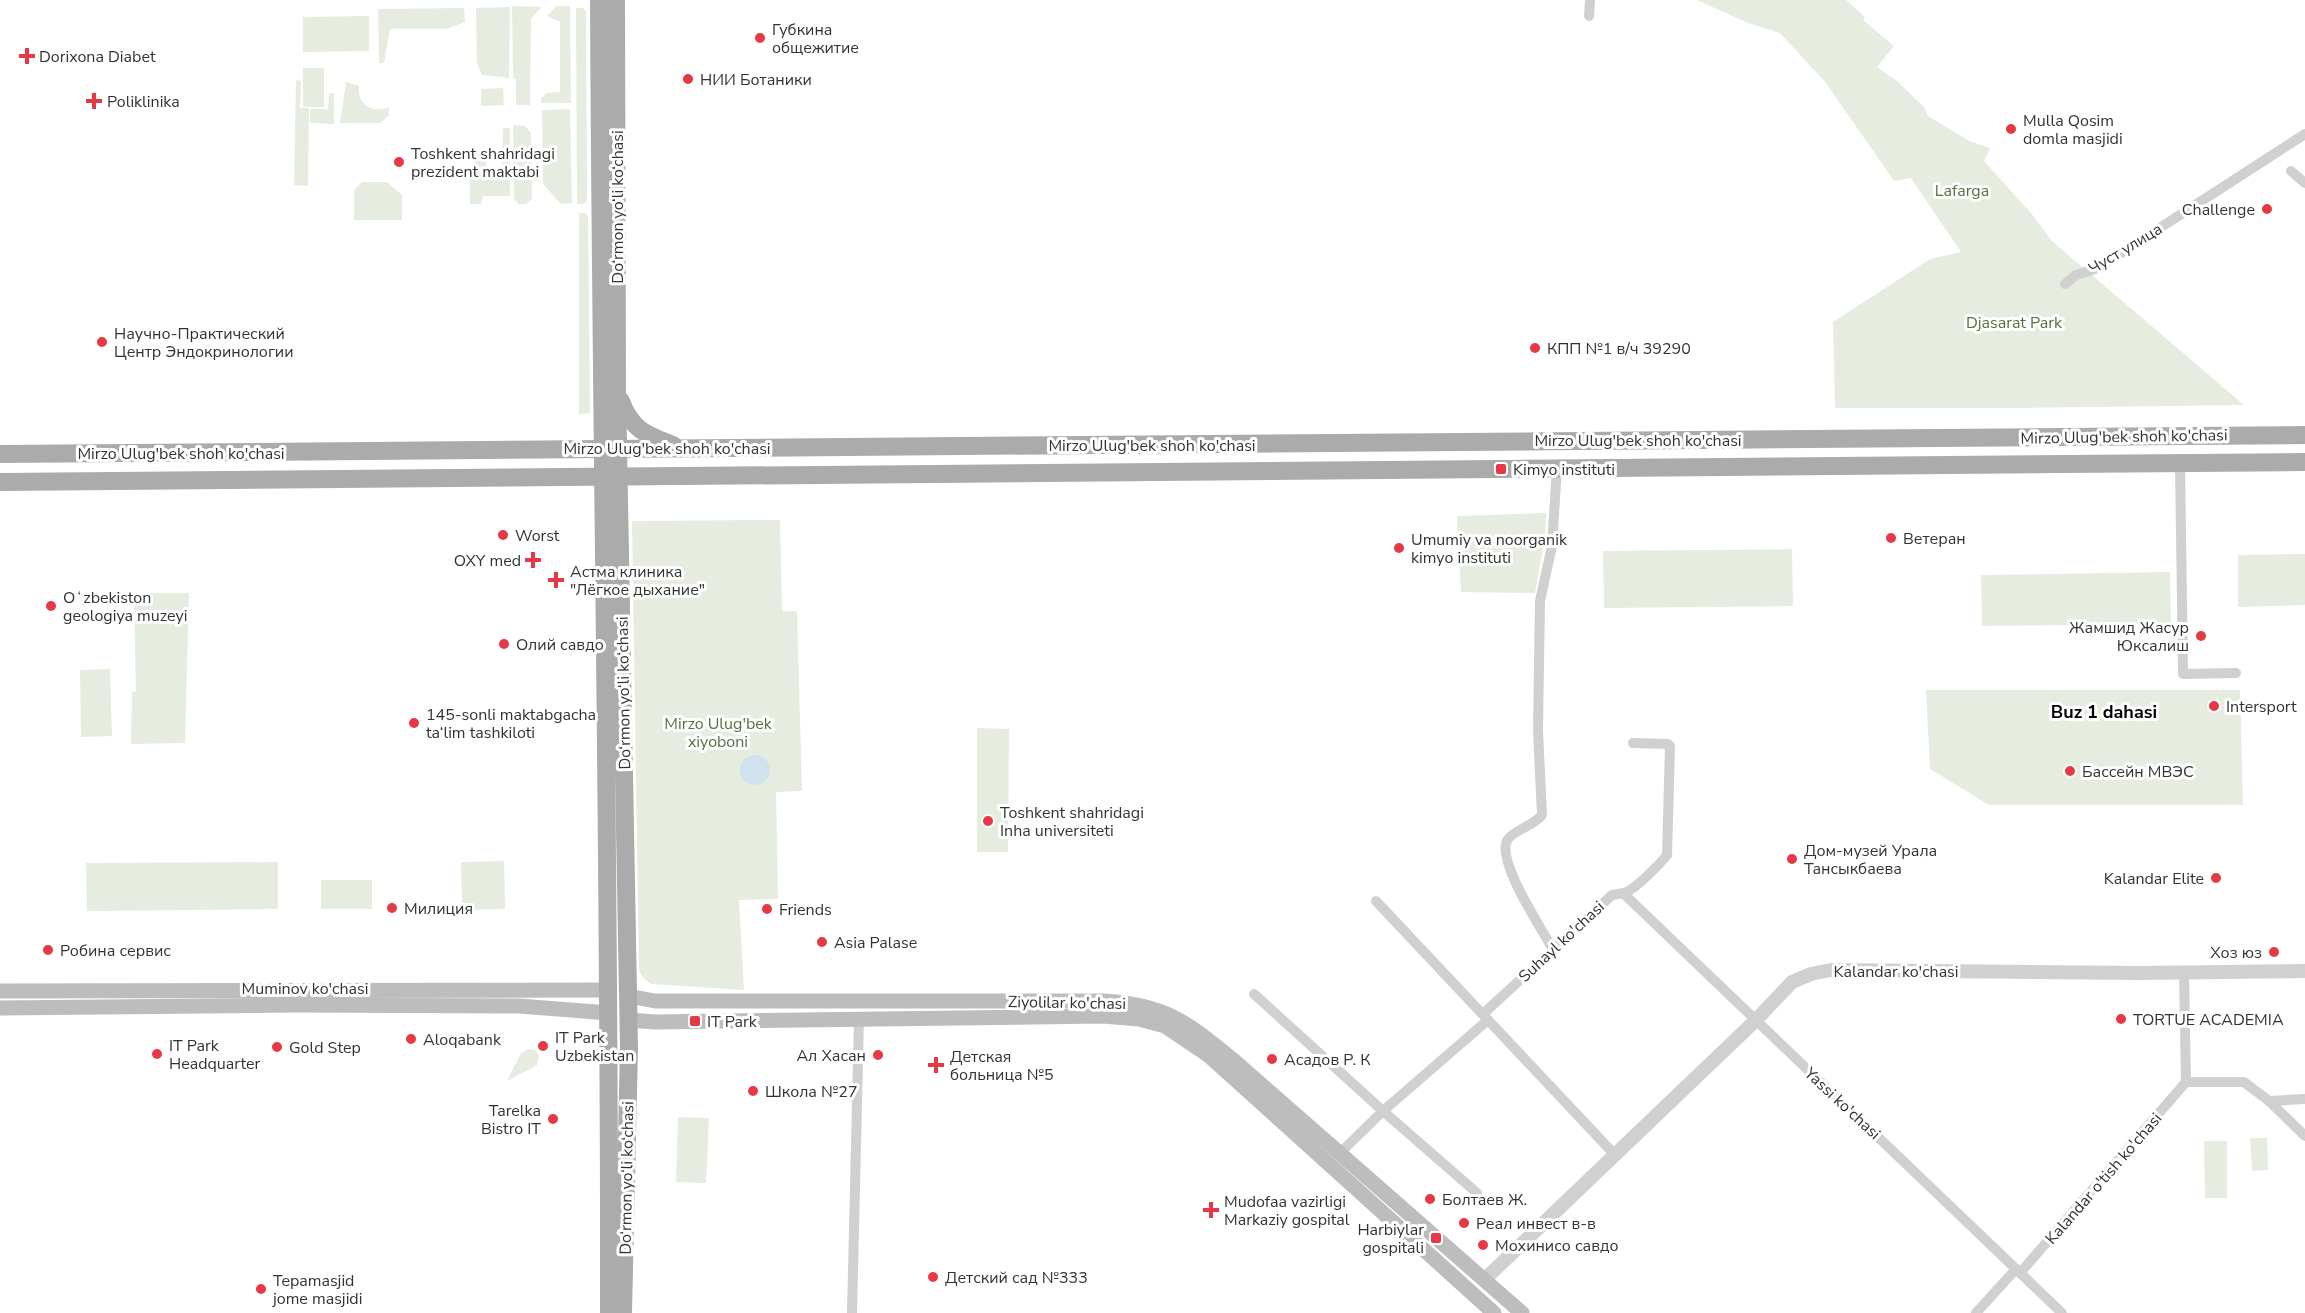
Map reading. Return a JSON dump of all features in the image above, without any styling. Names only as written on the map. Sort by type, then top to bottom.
[{"type":"main road","points":[[599,0],[610,449]]},
{"type":"main road","name":"Do‘rmon yo‘li ko‘chasi","points":[[616,0],[617,391],[610,449],[629,1020],[623,1313]]},
{"type":"main road","points":[[617,391],[626,415],[637,428],[682,448]]},
{"type":"main road","name":"Mirzo Ulug'bek shoh ko'chasi","points":[[0,454],[2305,435]]},
{"type":"main road","points":[[1527,441],[1527,469]]},
{"type":"main road","points":[[146,453],[146,481]]},
{"type":"main road","name":"Mirzo Ulug'bek shoh ko'chasi","points":[[0,482],[2305,462]]},
{"type":"main road","name":"Do‘rmon yo‘li ko‘chasi","points":[[609,1313],[611,477]]},
{"type":"main road","name":"Muminov ko'chasi","points":[[0,991],[609,990]]},
{"type":"main road","name":"Ziyolilar ko'chasi","points":[[609,990],[655,1001],[1103,1001],[1137,1004],[1170,1014],[1203,1035],[1522,1313]]},
{"type":"main road","name":"Muminov ko'chasi","points":[[0,1008],[519,1006],[609,1013]]},
{"type":"main road","name":"Ziyolilar ko'chasi","points":[[609,1013],[629,1020],[655,1022],[1103,1016],[1139,1019],[1165,1026],[1222,1066],[1494,1313]]},
{"type":"main road","points":[[1358,1190],[1369,1178]]},
{"type":"street","points":[[1589,16],[1590,0]]},
{"type":"street","name":"Чуст улица","points":[[2065,284],[2076,275],[2098,268],[2305,134]]},
{"type":"street","points":[[2291,171],[2305,183]]},
{"type":"street","points":[[2180,463],[2183,674],[2236,674]]},
{"type":"street","points":[[1552,948],[1508,869],[1506,844],[1510,837],[1542,815],[1538,729],[1540,601],[1552,546],[1557,468]]},
{"type":"street","name":"Suhayl ko'chasi","points":[[1340,1153],[1485,1017],[1552,948],[1612,895],[1624,894],[1667,855],[1670,746],[1668,744],[1633,743]]},
{"type":"street","name":"Yassi ko'chasi","points":[[1624,894],[2062,1313]]},
{"type":"street","points":[[1376,900],[1616,1156]]},
{"type":"street","name":"Kalandar ko'chasi","points":[[1472,1294],[1755,1021],[1792,982],[1811,974],[1831,970],[2184,973],[2305,971]]},
{"type":"street","points":[[2184,973],[2186,1082],[2244,1082],[2269,1101],[2305,1136]]},
{"type":"street","points":[[1254,994],[1477,1193]]},
{"type":"street","points":[[852,1313],[859,1019]]},
{"type":"street","name":"Kalandar o'tish ko'chasi","points":[[1976,1313],[2018,1271],[2186,1082]]},
{"type":"street","points":[[2269,1101],[2305,1100]]},
{"type":"green space","name":"Djasarat Park","points":[[1697,0],[1846,0],[1865,17],[1863,20],[1894,46],[1877,67],[1897,81],[1924,107],[1928,116],[1969,141],[1990,148],[1984,161],[2031,213],[2052,241],[2244,405],[1835,408],[1833,322],[1930,259],[1961,252],[1911,178],[1894,181],[1826,83],[1780,33],[1748,23]]},
{"type":"green space","points":[[512,6],[542,7],[531,19],[530,105],[516,105],[516,79],[513,78]]},
{"type":"green space","points":[[556,6],[570,6],[571,103],[541,103],[541,98],[547,93],[560,92],[560,22],[547,16]]},
{"type":"green space","points":[[510,7],[509,78],[482,75],[477,64],[476,8]]},
{"type":"green space","points":[[464,8],[465,22],[447,29],[390,29],[384,63],[379,63],[378,9]]},
{"type":"green space","points":[[576,8],[583,8],[586,12],[587,200],[585,204],[577,204]]},
{"type":"green space","points":[[369,16],[369,51],[303,52],[303,17]]},
{"type":"green space","points":[[303,68],[324,68],[324,107],[303,107]]},
{"type":"green space","points":[[296,80],[301,81],[300,108],[309,108],[308,186],[294,185]]},
{"type":"green space","points":[[346,82],[359,86],[363,103],[367,106],[377,109],[389,107],[389,115],[380,123],[340,123]]},
{"type":"green space","points":[[503,88],[504,105],[481,106],[481,89]]},
{"type":"green space","points":[[329,93],[334,93],[334,124],[310,123],[310,109],[328,109]]},
{"type":"green space","points":[[570,109],[572,203],[561,204],[543,184],[542,110]]},
{"type":"green space","points":[[513,125],[525,126],[531,133],[532,199],[526,204],[518,204],[514,198]]},
{"type":"green space","points":[[503,128],[510,128],[510,196],[483,196],[481,204],[470,204],[470,182],[476,155],[485,154],[487,167],[492,172],[498,172],[502,167]]},
{"type":"green space","points":[[362,182],[387,182],[402,195],[402,220],[354,220],[354,190]]},
{"type":"green space","points":[[579,213],[585,213],[588,217],[590,413],[579,414]]},
{"type":"green space","points":[[1546,513],[1545,537],[1535,593],[1461,592],[1457,516]]},
{"type":"green space","name":"Mirzo Ulug'bek xiyoboni","points":[[780,520],[782,611],[797,611],[802,791],[776,792],[778,899],[739,900],[744,990],[651,984],[643,978],[639,970],[632,521]]},
{"type":"green space","points":[[1792,549],[1793,606],[1604,608],[1603,551]]},
{"type":"green space","points":[[2305,554],[2305,605],[2238,607],[2238,555]]},
{"type":"green space","points":[[2170,572],[2171,624],[1982,626],[1981,575]]},
{"type":"green space","points":[[134,593],[189,593],[185,743],[131,744],[132,691],[136,692]]},
{"type":"green space","points":[[110,669],[112,736],[81,737],[80,670]]},
{"type":"green space","points":[[1926,690],[2240,690],[2243,805],[1989,805],[1930,769]]},
{"type":"green space","points":[[977,728],[1009,729],[1008,852],[977,852]]},
{"type":"green space","points":[[504,861],[505,909],[462,910],[461,862]]},
{"type":"green space","points":[[278,862],[278,909],[87,911],[86,863]]},
{"type":"green space","points":[[321,880],[372,880],[372,909],[321,909]]},
{"type":"green space","points":[[529,1049],[535,1050],[539,1055],[537,1065],[507,1081],[521,1053]]},
{"type":"green space","points":[[678,1117],[709,1118],[706,1183],[676,1182]]},
{"type":"green space","points":[[2250,1138],[2267,1138],[2268,1170],[2252,1171]]},
{"type":"green space","points":[[2204,1141],[2227,1141],[2227,1198],[2205,1198]]},
{"type":"water","points":[[755,755],[766,759],[770,770],[766,781],[755,785],[744,781],[740,770],[744,759]]},
{"type":"place","name":"Губкина общежитие","points":[[760,38]]},
{"type":"place","name":"Dorixona Diabet","points":[[27,56]]},
{"type":"place","name":"НИИ Ботаники","points":[[688,79]]},
{"type":"place","name":"Poliklinika","points":[[94,101]]},
{"type":"place","name":"Mulla Qosim domla masjidi","points":[[2011,129]]},
{"type":"place","name":"Toshkent shahridagi prezident maktabi","points":[[399,162]]},
{"type":"place","name":"Challenge","points":[[2267,209]]},
{"type":"place","name":"Научно-Практический Центр Эндокринологии","points":[[102,342]]},
{"type":"place","name":"КПП №1 в/ч 39290","points":[[1535,348]]},
{"type":"place","name":"Kimyo instituti","points":[[1501,469]]},
{"type":"place","name":"Worst","points":[[503,535]]},
{"type":"place","name":"Ветеран","points":[[1891,538]]},
{"type":"place","name":"Umumiy va noorganik kimyo instituti","points":[[1399,548]]},
{"type":"place","name":"OXY med","points":[[533,560]]},
{"type":"place","name":"Астма клиника \"Лёгкое дыхание\"","points":[[556,580]]},
{"type":"place","name":"Oʻzbekiston geologiya muzeyi","points":[[51,606]]},
{"type":"place","name":"Жамшид Жасур Юксалиш","points":[[2201,636]]},
{"type":"place","name":"Олий савдо","points":[[504,644]]},
{"type":"place","name":"Intersport","points":[[2214,706]]},
{"type":"place","name":"145-sonli maktabgacha ta‘lim tashkiloti","points":[[414,723]]},
{"type":"place","name":"Бассейн МВЭС","points":[[2070,771]]},
{"type":"place","name":"Toshkent shahridagi Inha universiteti","points":[[988,821]]},
{"type":"place","name":"Дом-музей Урала Тансыкбаева","points":[[1792,859]]},
{"type":"place","name":"Kalandar Elite","points":[[2216,878]]},
{"type":"place","name":"Милиция","points":[[392,908]]},
{"type":"place","name":"Friends","points":[[767,909]]},
{"type":"place","name":"Asia Palase","points":[[822,942]]},
{"type":"place","name":"Робина сервис","points":[[48,950]]},
{"type":"place","name":"Хоз юз","points":[[2274,952]]},
{"type":"place","name":"TORTUE ACADEMIA","points":[[2121,1019]]},
{"type":"place","name":"IT Park","points":[[695,1021]]},
{"type":"place","name":"Aloqabank","points":[[411,1039]]},
{"type":"place","name":"IT Park Uzbekistan","points":[[543,1046]]},
{"type":"place","name":"Gold Step","points":[[277,1047]]},
{"type":"place","name":"IT Park Headquarter","points":[[157,1054]]},
{"type":"place","name":"Ал Хасан","points":[[878,1055]]},
{"type":"place","name":"Асадов Р. К","points":[[1272,1059]]},
{"type":"place","name":"Детская больница №5","points":[[936,1065]]},
{"type":"place","name":"Школа №27","points":[[753,1091]]},
{"type":"place","name":"Tarelka Bistro IT","points":[[553,1119]]},
{"type":"place","name":"Болтаев Ж.","points":[[1430,1199]]},
{"type":"place","name":"Mudofaa vazirligi Markaziy gospital","points":[[1211,1210]]},
{"type":"place","name":"Реал инвест в-в","points":[[1464,1223]]},
{"type":"place","name":"Harbiylar gospitali","points":[[1436,1238]]},
{"type":"place","name":"Мохинисо савдо","points":[[1483,1245]]},
{"type":"place","name":"Детский сад №333","points":[[933,1277]]},
{"type":"place","name":"Tepamasjid jome masjidi","points":[[261,1289]]},
{"type":"district","name":"Buz 1 dahasi","points":[[2104,712]]},
{"type":"park label","name":"Lafarga","points":[[1962,190]]}]
